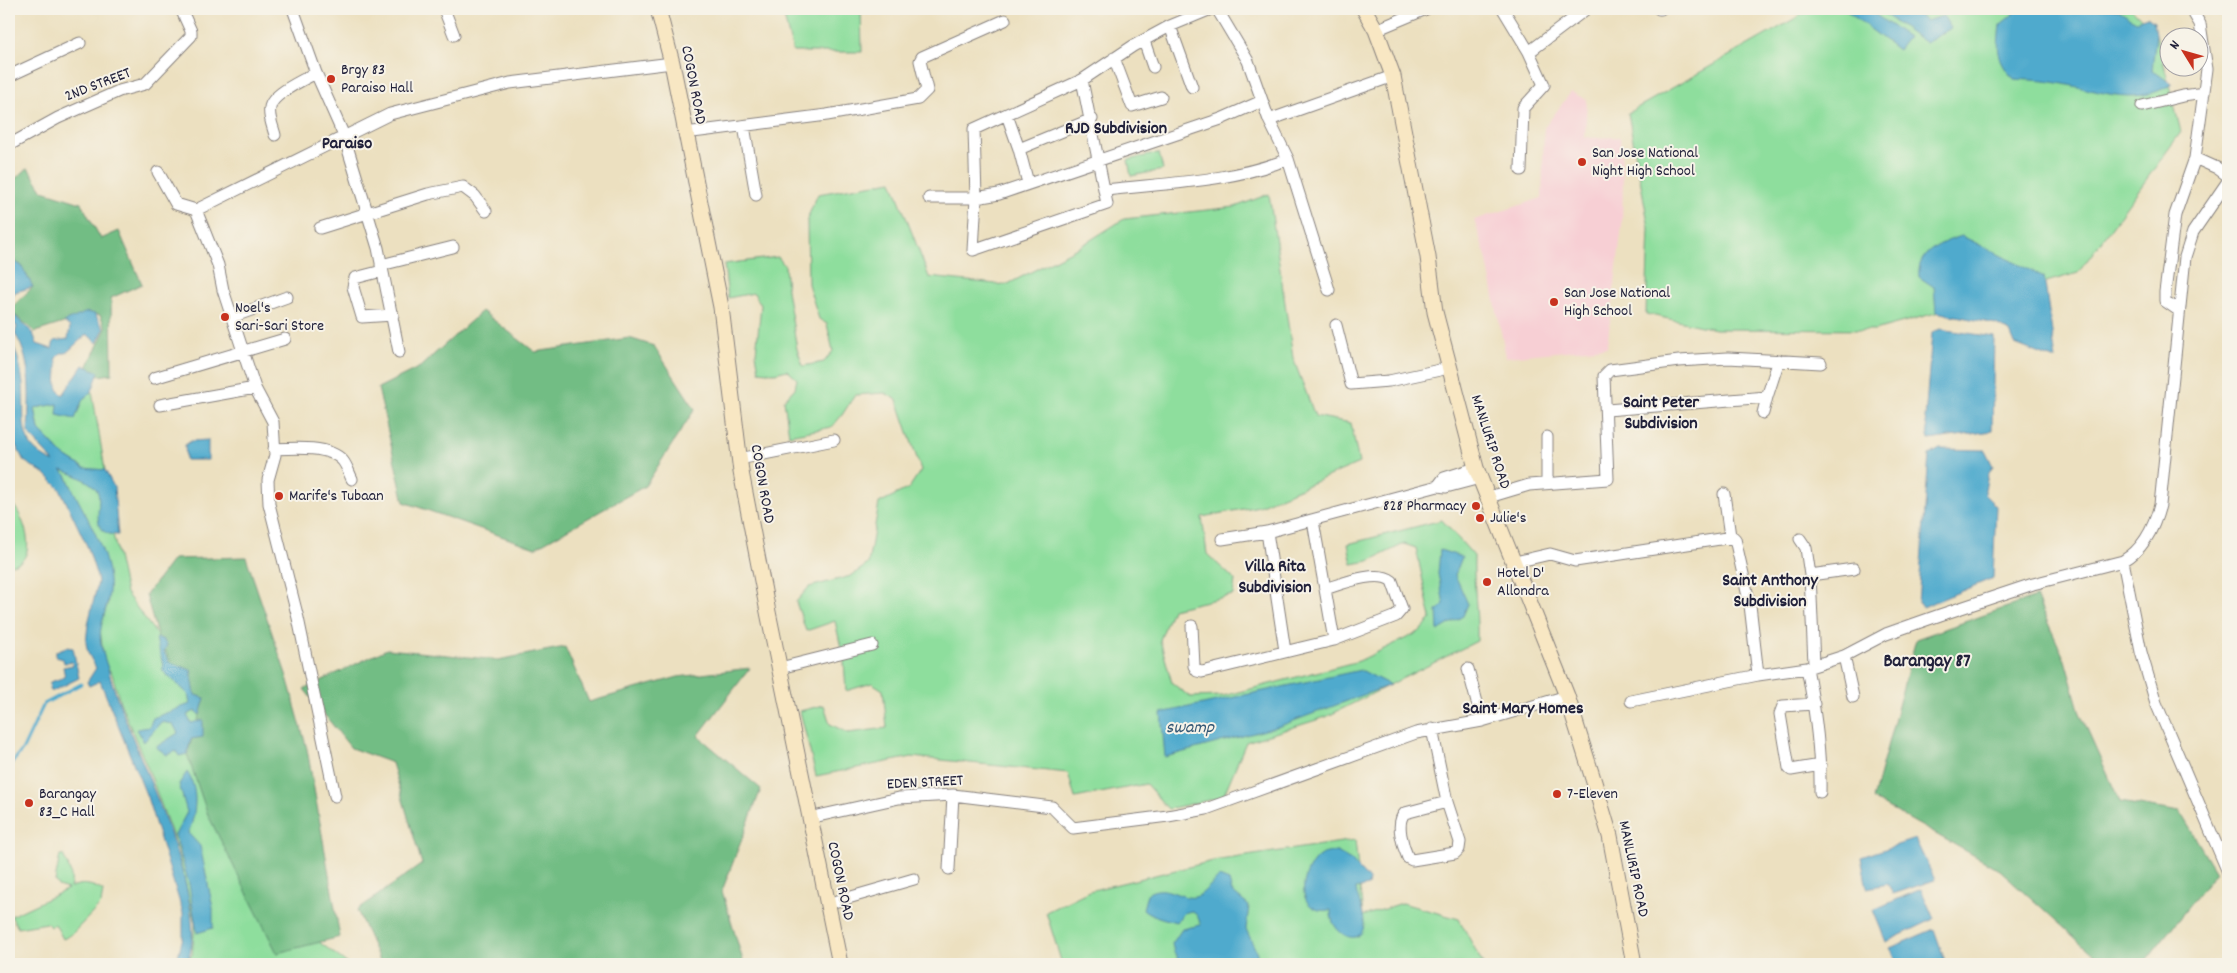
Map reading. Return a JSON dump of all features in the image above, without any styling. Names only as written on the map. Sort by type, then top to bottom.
[{"type":"main road","name":"COGON ROAD","points":[[658,9],[672,63],[721,307],[739,459],[840,964]]},
{"type":"main road","name":"MANLURIP ROAD","points":[[1364,9],[1376,30],[1393,76],[1428,257],[1435,312],[1478,473],[1567,696],[1610,836],[1634,964]]},
{"type":"street","name":"2ND STREET","points":[[9,146],[31,133],[119,91],[145,84],[191,36],[191,31],[181,9]]},
{"type":"street","points":[[293,9],[316,73],[344,136],[382,268],[399,352]]},
{"type":"street","points":[[444,9],[454,35]]},
{"type":"street","points":[[1082,80],[1092,120],[1098,161],[1107,199],[1106,206],[973,250],[976,198],[972,132],[977,126],[1006,115],[1082,80],[1114,58],[1170,26],[1211,9]]},
{"type":"street","points":[[1217,9],[1248,61],[1269,120],[1288,159],[1329,290]]},
{"type":"street","points":[[1376,30],[1426,9]]},
{"type":"street","points":[[1503,9],[1529,52],[1544,85],[1523,108],[1521,170]]},
{"type":"street","points":[[1529,52],[1586,9]]},
{"type":"street","points":[[2178,310],[2165,301],[2165,292],[2175,215],[2195,158],[2208,69],[2200,24],[2191,9]]},
{"type":"street","points":[[685,133],[744,126],[918,99],[927,90],[920,61],[922,57],[1005,20]]},
{"type":"street","points":[[1170,26],[1192,87]]},
{"type":"street","points":[[1144,41],[1153,67]]},
{"type":"street","points":[[9,76],[80,43]]},
{"type":"street","points":[[1114,58],[1132,106],[1160,97]]},
{"type":"street","points":[[158,172],[176,204],[196,210],[390,114],[510,84],[672,63]]},
{"type":"street","points":[[275,135],[270,112],[272,102],[285,91],[316,73]]},
{"type":"street","points":[[1269,120],[1393,76]]},
{"type":"street","points":[[2142,106],[2204,93]]},
{"type":"street","points":[[929,198],[976,198],[1000,194],[1221,119],[1262,101]]},
{"type":"street","points":[[1006,115],[1019,149],[1028,183]]},
{"type":"street","points":[[1019,149],[1092,120]]},
{"type":"street","points":[[744,126],[756,195]]},
{"type":"street","points":[[2195,158],[2217,168],[2228,176]]},
{"type":"street","points":[[1104,190],[1224,177],[1264,169],[1288,159]]},
{"type":"street","points":[[1631,701],[1810,666],[1844,656],[1886,634],[2034,584],[2123,561],[2135,552],[2149,536],[2156,523],[2160,505],[2178,310],[2185,257],[2193,232],[2228,181]]},
{"type":"street","points":[[320,228],[428,194],[463,187],[475,196],[486,211]]},
{"type":"street","points":[[196,210],[218,265],[232,317],[255,388],[273,422],[274,448],[268,480],[269,504],[298,618],[335,796]]},
{"type":"street","points":[[393,316],[362,317],[353,287],[355,278],[453,247]]},
{"type":"street","points":[[232,317],[287,297]]},
{"type":"street","points":[[1336,325],[1351,384],[1389,382],[1449,368]]},
{"type":"street","points":[[154,378],[244,353],[285,338]]},
{"type":"street","points":[[1489,497],[1529,485],[1608,479],[1607,410],[1604,376],[1610,370],[1679,361],[1728,358],[1821,362]]},
{"type":"street","points":[[1763,413],[1779,360]]},
{"type":"street","points":[[160,404],[255,388]]},
{"type":"street","points":[[1607,410],[1767,397]]},
{"type":"street","points":[[1547,437],[1547,483]]},
{"type":"street","points":[[739,459],[834,440]]},
{"type":"street","points":[[274,448],[297,447],[330,453],[344,462],[352,479]]},
{"type":"street","points":[[1222,539],[1267,532],[1438,486],[1446,487],[1478,473]]},
{"type":"street","points":[[1724,494],[1730,536]]},
{"type":"street","points":[[1313,521],[1334,640]]},
{"type":"street","points":[[1267,532],[1286,652]]},
{"type":"street","points":[[1515,562],[1550,554],[1576,561],[1730,536],[1735,539],[1750,605],[1758,675]]},
{"type":"street","points":[[1800,539],[1806,548],[1810,576],[1810,666],[1821,765],[1820,792]]},
{"type":"street","points":[[2123,561],[2141,652],[2156,703],[2228,872]]},
{"type":"street","points":[[1810,576],[1854,569]]},
{"type":"street","points":[[1192,626],[1194,666],[1198,671],[1202,672],[1334,640],[1396,616],[1402,609],[1392,580],[1388,578],[1370,577],[1325,588]]},
{"type":"street","points":[[780,668],[872,645]]},
{"type":"street","points":[[1844,656],[1853,696]]},
{"type":"street","points":[[1468,669],[1482,721]]},
{"type":"street","points":[[1447,802],[1405,813],[1402,816],[1400,824],[1408,858],[1412,860],[1455,853],[1459,849],[1460,842],[1447,802],[1432,729],[1482,721],[1567,696]]},
{"type":"street","points":[[1814,704],[1784,706],[1780,714],[1789,768],[1791,770],[1821,765]]},
{"type":"street","name":"EDEN STREET","points":[[810,818],[899,798],[953,795],[1044,805],[1057,810],[1072,828],[1168,816],[1206,809],[1432,729]]},
{"type":"street","points":[[949,869],[953,795]]},
{"type":"street","points":[[828,904],[914,879]]},
{"type":"shaded area","points":[[1571,92],[1587,100],[1585,138],[1620,137],[1623,182],[1622,226],[1607,347],[1506,357],[1486,257],[1474,220],[1542,198],[1544,128]]},
{"type":"green space","points":[[782,9],[861,9],[862,52],[793,52]]},
{"type":"green space","points":[[1818,9],[2132,9],[2156,34],[2160,50],[2160,78],[2167,78],[2181,132],[2078,273],[1875,330],[1715,329],[1646,314],[1649,228],[1628,113],[1803,14]]},
{"type":"green space","points":[[1159,153],[1163,170],[1131,176],[1128,160]]},
{"type":"green space","points":[[28,168],[43,191],[81,203],[101,239],[119,231],[142,284],[111,298],[112,374],[82,378],[106,328],[100,315],[92,314],[35,332],[9,310],[33,287],[21,265],[9,259],[9,184]]},
{"type":"green space","points":[[892,181],[929,277],[1006,285],[1081,246],[1124,219],[1235,207],[1269,194],[1293,358],[1315,416],[1351,423],[1359,463],[1259,506],[1202,517],[1207,554],[1235,580],[1233,595],[1172,609],[1160,640],[1172,683],[1190,697],[1223,696],[1359,661],[1419,632],[1431,619],[1416,548],[1404,544],[1369,561],[1352,564],[1348,544],[1442,520],[1474,556],[1477,641],[1326,717],[1246,742],[1223,797],[1168,809],[1146,784],[1075,798],[1068,773],[912,757],[816,776],[800,711],[824,705],[830,724],[848,733],[887,728],[883,690],[872,683],[846,691],[844,661],[835,621],[806,631],[796,602],[809,587],[851,576],[868,564],[879,503],[909,488],[921,470],[897,400],[885,393],[855,395],[832,427],[789,435],[784,400],[795,388],[797,379],[787,370],[775,373],[759,371],[756,353],[761,305],[754,293],[728,298],[724,264],[778,257],[785,266],[797,349],[803,366],[824,362],[833,351],[827,324],[819,319],[808,284],[807,219],[818,194]]},
{"type":"green space","points":[[482,311],[535,352],[629,338],[654,346],[695,409],[645,486],[535,548],[404,502],[378,388],[420,367]]},
{"type":"green space","points":[[92,391],[105,470],[99,470],[126,593],[157,635],[188,694],[205,698],[243,884],[348,964],[181,964],[192,955],[195,924],[178,851],[150,774],[120,702],[112,674],[104,662],[100,628],[108,602],[79,503],[66,475],[59,468],[84,468],[62,454],[39,430],[35,408],[83,399]]},
{"type":"green space","points":[[9,500],[15,506],[24,526],[27,547],[25,556],[19,562],[9,565]]},
{"type":"green space","points":[[246,557],[287,677],[307,749],[340,937],[277,953],[208,815],[187,754],[205,698],[188,694],[157,635],[146,595],[173,559]]},
{"type":"green space","points":[[2036,597],[2065,660],[2080,713],[2120,802],[2180,812],[2216,872],[2143,964],[2104,964],[2000,870],[1873,799],[1916,639]]},
{"type":"green space","points":[[565,647],[589,702],[678,677],[750,668],[698,736],[761,789],[722,891],[744,964],[381,964],[357,910],[422,864],[392,763],[351,748],[304,689],[387,649],[498,660]]},
{"type":"green space","points":[[1355,840],[1363,916],[1402,903],[1459,919],[1483,964],[1062,964],[1046,912],[1089,891],[1213,861]]},
{"type":"green space","points":[[60,855],[63,855],[70,871],[70,888],[82,884],[91,885],[103,891],[101,904],[71,935],[63,939],[55,924],[50,927],[47,923],[18,928],[11,916],[68,889],[58,886],[55,881]]},
{"type":"water","points":[[1844,9],[1867,9],[1908,37],[1898,50]]},
{"type":"water","points":[[1877,9],[1911,9],[1926,21],[1943,16],[1951,28],[1926,43]]},
{"type":"water","points":[[2019,9],[2117,9],[2136,21],[2147,17],[2154,22],[2156,34],[2152,70],[2160,76],[2160,78],[2163,78],[2172,84],[2157,91],[2128,96],[2113,95],[2052,82],[2014,79],[2004,66],[1999,54],[2000,25]]},
{"type":"water","points":[[1962,236],[2044,277],[2056,360],[2015,344],[2010,332],[1996,324],[1936,312],[1934,287],[1919,277],[1919,268],[1926,255],[1932,249],[1946,241]]},
{"type":"water","points":[[12,261],[21,265],[33,287],[15,292],[9,304],[9,263]]},
{"type":"water","points":[[87,312],[95,314],[104,329],[97,343],[87,334],[66,353],[61,353],[56,358],[57,387],[63,395],[83,365],[99,372],[92,391],[83,399],[75,419],[57,415],[58,404],[35,408],[39,430],[62,454],[84,468],[105,470],[114,487],[118,535],[109,534],[100,525],[98,519],[99,499],[96,489],[82,478],[61,470],[66,475],[92,526],[107,566],[109,592],[100,633],[101,645],[118,701],[180,863],[189,902],[192,937],[186,964],[176,964],[183,937],[183,913],[147,797],[100,681],[89,686],[87,682],[96,668],[88,653],[86,643],[88,624],[98,582],[88,548],[60,489],[45,474],[24,461],[13,440],[9,396],[9,337],[21,371],[25,430],[28,439],[33,448],[54,462],[28,433],[29,382],[25,356],[15,334],[17,326],[9,323],[9,318],[14,315],[33,333],[37,344],[52,349],[54,341],[68,339],[70,327],[64,322]]},
{"type":"water","points":[[1940,329],[1994,337],[1992,431],[1929,440],[1925,419],[1932,333]]},
{"type":"water","points":[[208,440],[208,460],[186,460],[185,445],[191,441]]},
{"type":"water","points":[[1940,449],[1985,450],[1993,466],[1988,475],[1984,494],[1996,506],[1993,578],[1923,607],[1918,603],[1929,455]]},
{"type":"water","points":[[1440,550],[1462,557],[1455,575],[1468,604],[1463,616],[1438,631],[1437,611],[1444,604],[1438,574]]},
{"type":"water","points":[[156,638],[162,639],[167,645],[164,652],[169,662],[191,670],[195,695],[205,698],[200,715],[195,711],[187,715],[191,723],[203,720],[203,737],[191,739],[187,754],[179,756],[176,751],[167,755],[156,747],[178,733],[173,724],[161,722],[144,742],[137,729],[149,727],[153,718],[190,704],[188,694],[163,671]]},
{"type":"water","points":[[66,647],[73,648],[79,678],[51,692],[49,690],[50,682],[65,677],[63,667],[73,665],[72,662],[64,663],[63,659],[56,657],[56,651]]},
{"type":"water","name":"swamp","points":[[1361,670],[1390,685],[1280,726],[1165,757],[1161,713]]},
{"type":"water","points":[[187,772],[195,794],[193,819],[188,833],[200,846],[213,908],[213,928],[197,933],[189,884],[175,835],[187,812],[179,784]]},
{"type":"water","points":[[1915,839],[1935,880],[1893,894],[1888,884],[1867,888],[1861,857]]},
{"type":"water","points":[[1337,852],[1351,860],[1369,880],[1368,886],[1356,889],[1364,924],[1362,932],[1358,936],[1346,936],[1340,932],[1332,919],[1331,910],[1319,910],[1311,906],[1306,900],[1304,893],[1306,877],[1313,862],[1322,855]]},
{"type":"water","points":[[1219,877],[1229,881],[1232,892],[1249,906],[1246,929],[1257,953],[1258,964],[1182,964],[1174,952],[1172,944],[1182,929],[1201,925],[1197,915],[1191,911],[1184,913],[1176,922],[1154,915],[1143,909],[1147,894],[1154,891],[1168,891],[1186,897],[1198,896]]},
{"type":"water","points":[[1921,889],[1934,919],[1886,942],[1873,910]]},
{"type":"water","points":[[1934,929],[1946,964],[1899,964],[1890,948]]},
{"type":"waterway","points":[[9,767],[23,749],[44,704],[81,684]]},
{"type":"place","name":"Brgy 83 Paraiso Hall","points":[[331,79]]},
{"type":"place","name":"San Jose National Night High School","points":[[1582,162]]},
{"type":"place","name":"San Jose National High School","points":[[1554,302]]},
{"type":"place","name":"Noel's Sari-Sari Store","points":[[225,317]]},
{"type":"place","name":"Marife's Tubaan","points":[[279,496]]},
{"type":"place","name":"828 Pharmacy","points":[[1476,506]]},
{"type":"place","name":"Julie's","points":[[1480,518]]},
{"type":"place","name":"Hotel D' Allondra","points":[[1487,582]]},
{"type":"place","name":"7-Eleven","points":[[1557,794]]},
{"type":"place","name":"Barangay 83_C Hall","points":[[29,803]]},
{"type":"district","name":"RJD Subdivision","points":[[1116,129]]},
{"type":"district","name":"Paraiso","points":[[347,144]]},
{"type":"district","name":"Saint Peter Subdivision","points":[[1661,413]]},
{"type":"district","name":"Villa Rita Subdivision","points":[[1275,577]]},
{"type":"district","name":"Saint Anthony Subdivision","points":[[1770,591]]},
{"type":"district","name":"Barangay 87","points":[[1927,662]]},
{"type":"district","name":"Saint Mary Homes","points":[[1523,709]]}]
